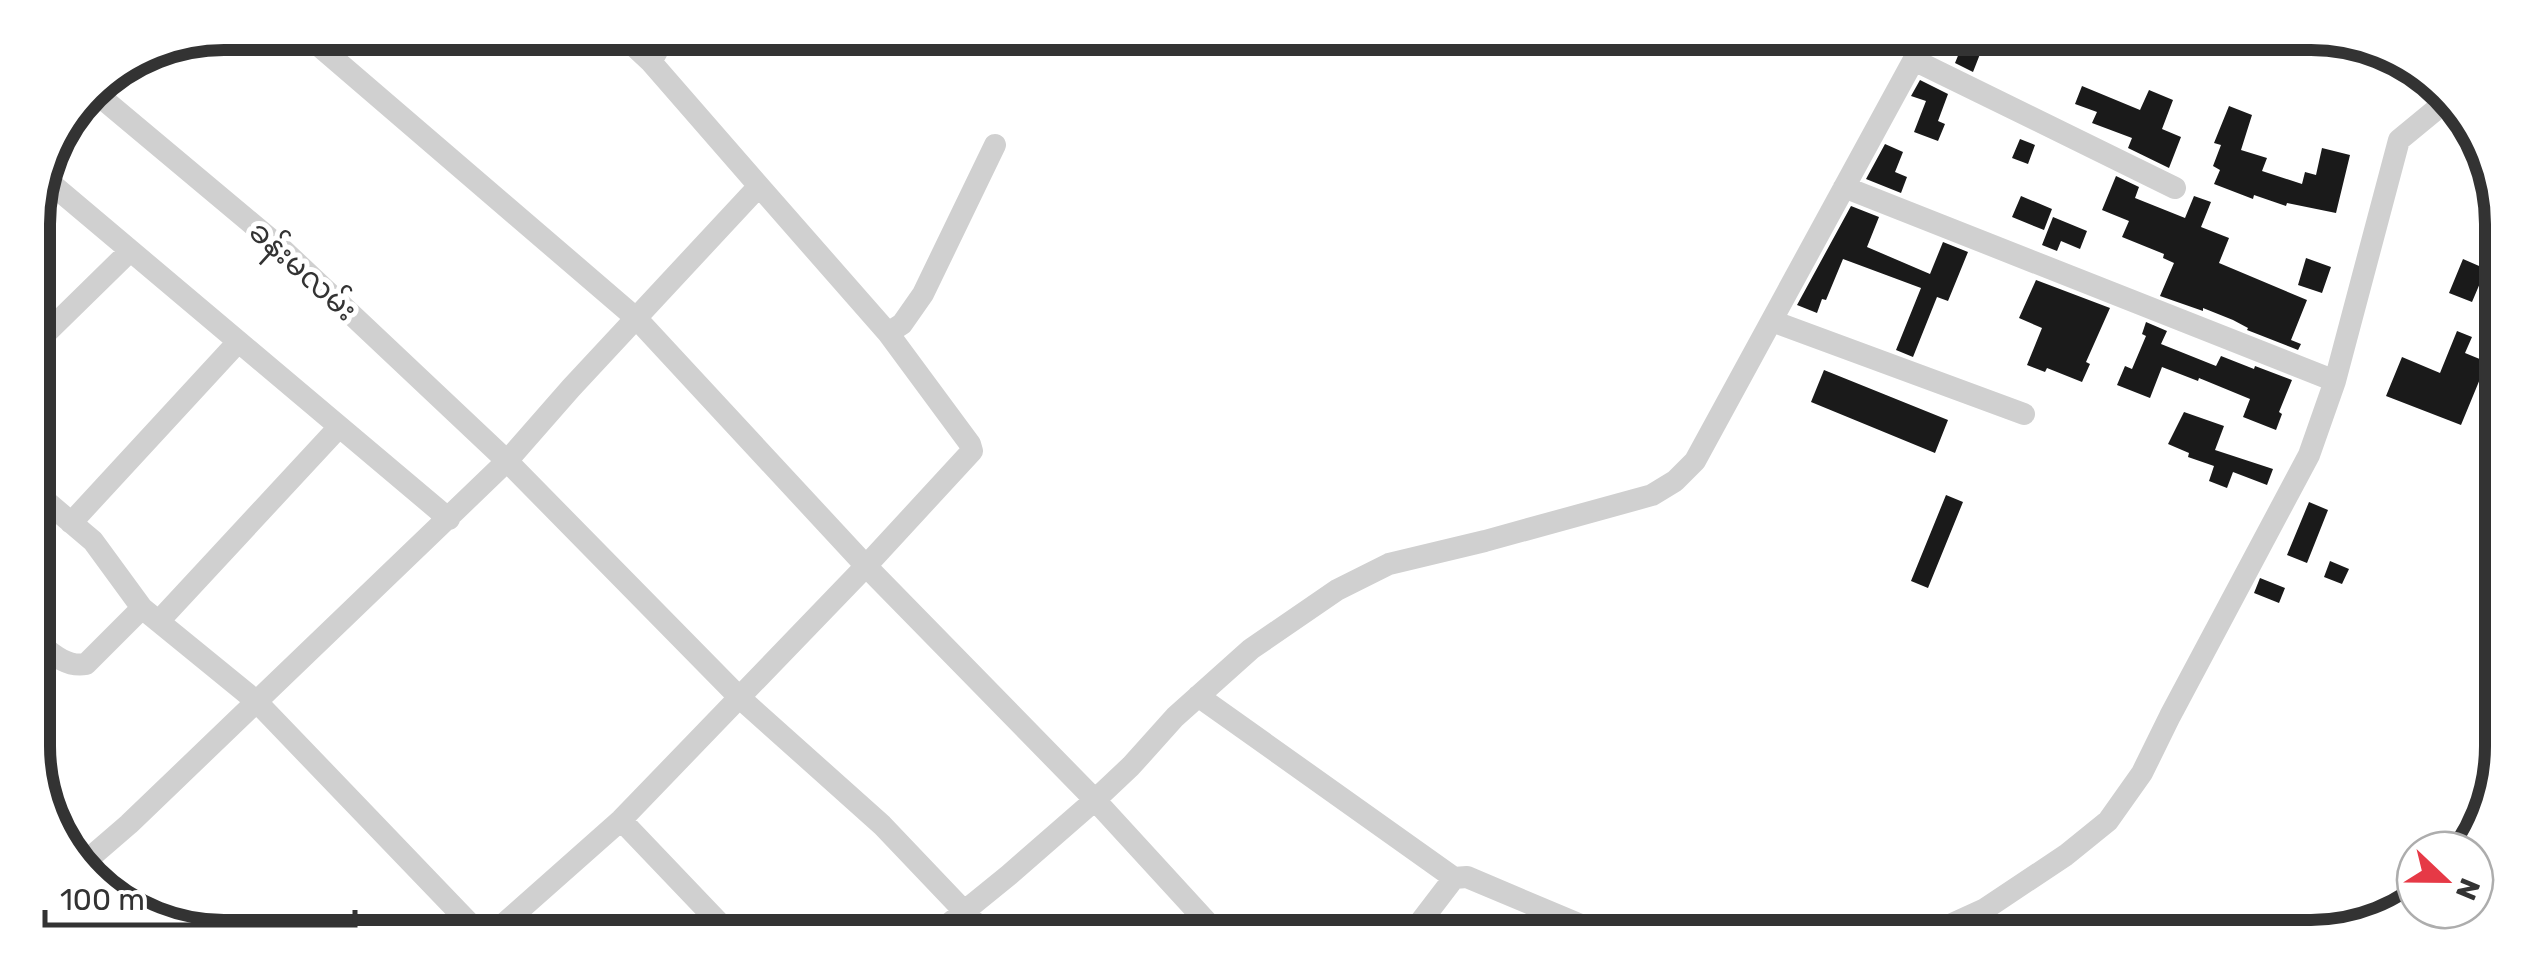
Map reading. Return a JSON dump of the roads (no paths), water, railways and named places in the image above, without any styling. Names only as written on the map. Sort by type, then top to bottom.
[{"type":"street","points":[[324,50],[637,319],[866,566],[1095,800],[1205,920]]},
{"type":"street","points":[[508,920],[620,820],[972,451],[888,333],[638,50]]},
{"type":"street","points":[[651,62],[658,50]]},
{"type":"street","points":[[954,920],[1095,800],[1251,648],[1337,590],[1389,564],[1652,495],[1676,481],[1696,461],[1919,50],[2176,188]]},
{"type":"street","name":"ခန်းမလမ်း","points":[[103,99],[281,248],[507,460],[740,698],[882,826],[974,920]]},
{"type":"street","points":[[1963,920],[1986,910],[2108,821],[2142,773],[2308,455],[2335,381],[2399,140],[2439,107]]},
{"type":"street","points":[[888,333],[902,324],[923,294],[995,145]]},
{"type":"street","points":[[90,857],[507,460],[759,186]]},
{"type":"street","points":[[55,187],[448,519]]},
{"type":"street","points":[[1844,188],[2335,381]]},
{"type":"street","points":[[50,329],[130,252]]},
{"type":"street","points":[[1772,320],[2024,414]]},
{"type":"street","points":[[71,522],[238,342]]},
{"type":"street","points":[[50,651],[76,666],[86,664],[150,614],[339,427]]},
{"type":"street","points":[[50,504],[92,540],[150,614],[256,701],[468,920]]},
{"type":"street","points":[[1198,696],[1454,878],[1467,877],[1569,920]]},
{"type":"street","points":[[620,820],[716,920]]},
{"type":"street","points":[[1422,920],[1454,878]]}]
